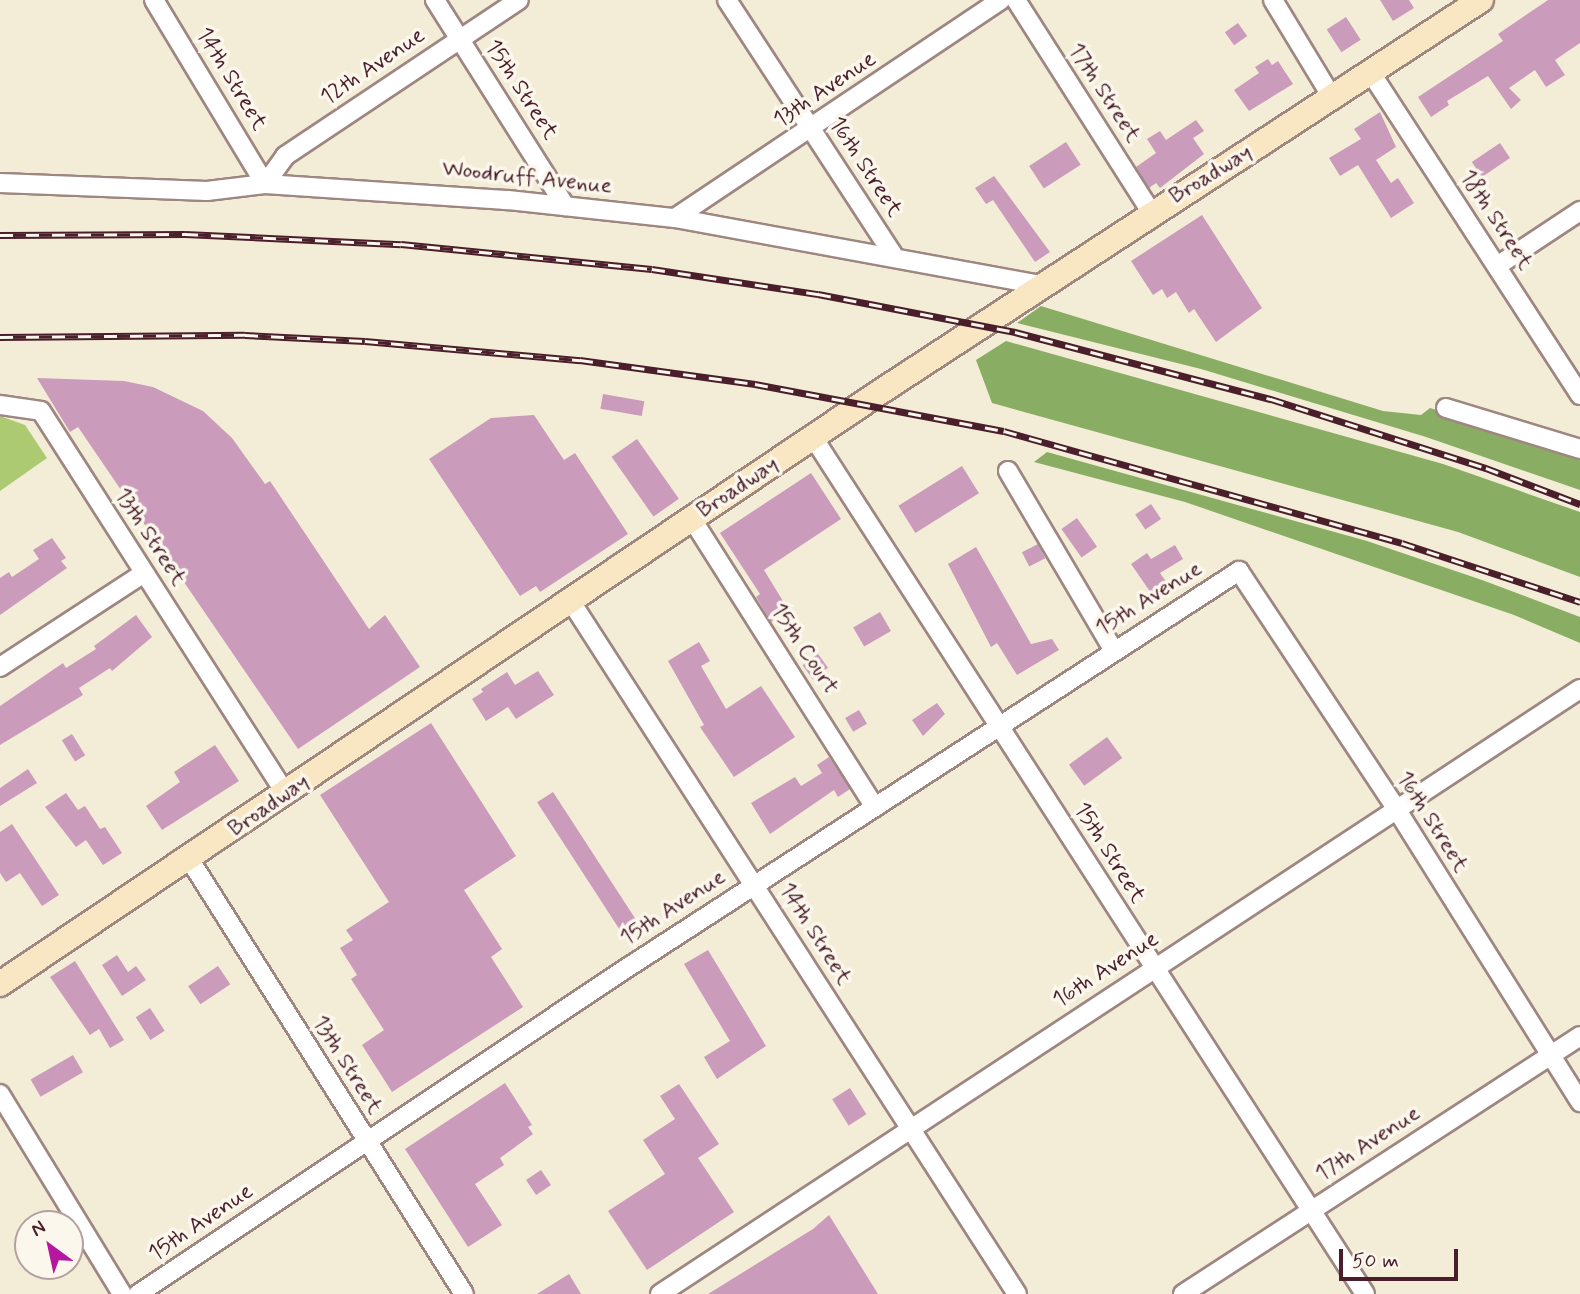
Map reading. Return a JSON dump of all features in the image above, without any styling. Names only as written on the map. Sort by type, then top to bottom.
[{"type":"main road","name":"Broadway","points":[[3,975],[190,860],[813,437],[1152,212],[1333,99],[1481,0]]},
{"type":"street","name":"14th Street","points":[[154,0],[265,184]]},
{"type":"street","name":"15th Street","points":[[435,0],[565,206]]},
{"type":"street","name":"12th Avenue","points":[[265,184],[285,156],[519,0]]},
{"type":"street","name":"16th Street","points":[[727,0],[893,255]]},
{"type":"street","name":"13th Avenue","points":[[675,218],[812,129],[1001,0]]},
{"type":"street","name":"17th Street","points":[[1016,0],[1152,212]]},
{"type":"street","points":[[1273,0],[1333,99]]},
{"type":"street","name":"18th Street","points":[[1371,73],[1580,395]]},
{"type":"street","name":"Woodruff Avenue","points":[[0,183],[207,191],[265,184],[447,194],[675,218],[893,255],[1044,286]]},
{"type":"street","points":[[1497,266],[1580,211]]},
{"type":"street","name":"13th Street","points":[[0,405],[41,411],[286,794]]},
{"type":"street","points":[[1446,408],[1580,449]]},
{"type":"street","name":"15th Street","points":[[813,437],[1308,1212],[1365,1294]]},
{"type":"street","points":[[1008,471],[1114,651]]},
{"type":"street","name":"15th Court","points":[[692,519],[874,806]]},
{"type":"street","name":"16th Street","points":[[1239,571],[1397,810],[1580,1102]]},
{"type":"street","name":"15th Avenue","points":[[138,1294],[996,725],[1239,571]]},
{"type":"street","points":[[0,667],[144,573]]},
{"type":"street","name":"14th Street","points":[[570,600],[756,884],[1017,1294]]},
{"type":"street","name":"16th Avenue","points":[[660,1294],[1580,689]]},
{"type":"street","name":"13th Street","points":[[190,860],[464,1294]]},
{"type":"street","name":"17th Avenue","points":[[1183,1294],[1580,1036]]},
{"type":"street","points":[[0,1094],[122,1294]]},
{"type":"green space","points":[[1041,306],[1383,411],[1421,415],[1430,408],[1580,457],[1580,490],[1426,437],[1201,369],[1017,323]]},
{"type":"green space","points":[[1006,341],[1443,464],[1580,512],[1580,577],[1458,532],[992,403],[976,360]]},
{"type":"green space","points":[[0,416],[25,425],[47,458],[0,491]]},
{"type":"green space","points":[[1047,452],[1367,541],[1482,580],[1580,617],[1580,643],[1514,615],[1185,502],[1034,462]]},
{"type":"building","points":[[1380,0],[1409,0],[1414,8],[1393,21]]},
{"type":"building","points":[[1548,0],[1580,0],[1580,43],[1555,60],[1565,75],[1546,87],[1535,70],[1509,88],[1521,100],[1511,109],[1488,76],[1447,101],[1449,105],[1431,117],[1418,97],[1503,41],[1498,34]]},
{"type":"building","points":[[1346,17],[1361,40],[1341,52],[1327,30]]},
{"type":"building","points":[[1238,23],[1247,36],[1234,45],[1225,32]]},
{"type":"building","points":[[1268,59],[1272,65],[1278,61],[1293,84],[1249,111],[1234,90],[1259,73],[1255,67]]},
{"type":"building","points":[[1380,112],[1396,147],[1376,160],[1391,183],[1398,178],[1414,203],[1391,218],[1358,165],[1340,176],[1329,158],[1361,139],[1354,129]]},
{"type":"building","points":[[1196,120],[1204,131],[1193,138],[1204,154],[1160,188],[1156,183],[1149,188],[1136,167],[1156,153],[1147,139],[1160,131],[1166,140]]},
{"type":"building","points":[[1066,142],[1081,165],[1044,189],[1029,166]]},
{"type":"building","points":[[1500,143],[1510,158],[1482,177],[1472,162]]},
{"type":"building","points":[[994,176],[1050,252],[1035,262],[993,200],[986,204],[975,188]]},
{"type":"building","points":[[1202,215],[1262,308],[1216,342],[1194,309],[1189,313],[1176,292],[1167,298],[1162,289],[1153,295],[1131,261]]},
{"type":"building","points":[[37,378],[124,381],[153,387],[203,411],[232,438],[265,484],[270,481],[369,629],[385,615],[420,667],[298,749],[78,427],[70,432]]},
{"type":"building","points":[[603,394],[644,401],[642,416],[600,409]]},
{"type":"building","points":[[534,415],[564,460],[575,453],[628,534],[540,592],[536,586],[520,596],[429,459],[491,418]]},
{"type":"building","points":[[637,439],[679,499],[653,517],[612,457]]},
{"type":"building","points":[[962,466],[979,493],[915,533],[898,506]]},
{"type":"building","points":[[811,473],[841,519],[764,570],[789,611],[771,622],[756,597],[760,594],[720,533]]},
{"type":"building","points":[[1151,504],[1161,519],[1145,530],[1135,515]]},
{"type":"building","points":[[1077,518],[1097,547],[1082,558],[1061,529]]},
{"type":"building","points":[[52,538],[66,558],[61,561],[67,568],[0,615],[0,578],[9,572],[12,577],[39,559],[33,550]]},
{"type":"building","points":[[1038,544],[1045,558],[1029,566],[1022,552]]},
{"type":"building","points":[[1175,545],[1183,559],[1160,573],[1167,583],[1151,593],[1131,564],[1147,553],[1151,559]]},
{"type":"building","points":[[976,547],[1031,644],[1052,639],[1059,650],[1017,675],[997,643],[991,647],[948,564]]},
{"type":"building","points":[[880,612],[891,631],[864,647],[853,628]]},
{"type":"building","points":[[136,615],[152,637],[112,671],[110,668],[79,688],[83,695],[0,745],[0,706],[63,663],[66,668],[96,649],[94,646]]},
{"type":"building","points":[[699,642],[710,661],[701,666],[726,709],[761,686],[795,737],[734,777],[700,727],[704,725],[668,661]]},
{"type":"building","points":[[818,654],[828,668],[813,679],[803,665]]},
{"type":"building","points":[[538,671],[554,695],[516,719],[508,707],[486,721],[472,699],[483,692],[481,689],[507,672],[515,685]]},
{"type":"building","points":[[937,703],[945,714],[923,736],[912,720]]},
{"type":"building","points":[[859,710],[867,724],[853,732],[845,718]]},
{"type":"building","points":[[431,723],[516,856],[464,890],[502,949],[491,957],[523,1007],[392,1092],[362,1045],[384,1030],[351,979],[357,975],[340,948],[353,940],[346,930],[389,902],[320,795]]},
{"type":"building","points":[[72,734],[85,755],[75,762],[62,740]]},
{"type":"building","points":[[1107,737],[1122,758],[1084,786],[1069,765]]},
{"type":"building","points":[[215,745],[239,781],[162,830],[146,806],[180,782],[174,772]]},
{"type":"building","points":[[829,757],[850,789],[838,797],[834,790],[770,834],[751,803],[795,777],[801,786],[822,773],[817,765]]},
{"type":"building","points":[[28,769],[37,783],[0,806],[0,788]]},
{"type":"building","points":[[553,792],[642,930],[626,940],[537,802]]},
{"type":"building","points":[[66,793],[78,810],[85,806],[100,829],[105,827],[122,853],[103,865],[86,840],[76,847],[45,807]]},
{"type":"building","points":[[12,824],[59,895],[42,906],[20,873],[6,882],[0,873],[0,832]]},
{"type":"building","points":[[708,950],[766,1046],[717,1079],[704,1057],[730,1041],[684,964]]},
{"type":"building","points":[[117,955],[128,972],[136,966],[146,980],[122,996],[102,965]]},
{"type":"building","points":[[75,961],[124,1040],[110,1048],[99,1029],[90,1035],[50,977]]},
{"type":"building","points":[[218,966],[230,984],[200,1004],[188,986]]},
{"type":"building","points":[[150,1008],[165,1031],[150,1040],[136,1017]]},
{"type":"building","points":[[73,1055],[83,1072],[41,1097],[31,1080]]},
{"type":"building","points":[[505,1083],[532,1125],[528,1127],[533,1134],[500,1158],[504,1165],[475,1184],[502,1225],[468,1247],[405,1149]]},
{"type":"building","points":[[679,1084],[719,1144],[698,1158],[734,1212],[647,1270],[608,1211],[665,1174],[643,1140],[675,1119],[660,1096]]},
{"type":"building","points":[[850,1088],[866,1114],[849,1125],[832,1099]]},
{"type":"building","points":[[541,1170],[551,1185],[536,1195],[526,1180]]},
{"type":"building","points":[[829,1215],[878,1294],[708,1294],[813,1229]]},
{"type":"building","points":[[569,1274],[581,1294],[537,1294]]},
{"type":"railway","points":[[0,235],[185,234],[401,244],[652,269],[818,294],[1015,332],[1271,399],[1486,468],[1580,504]]},
{"type":"railway","points":[[0,337],[245,335],[365,341],[580,360],[755,384],[1004,431],[1402,543],[1580,602]]}]
